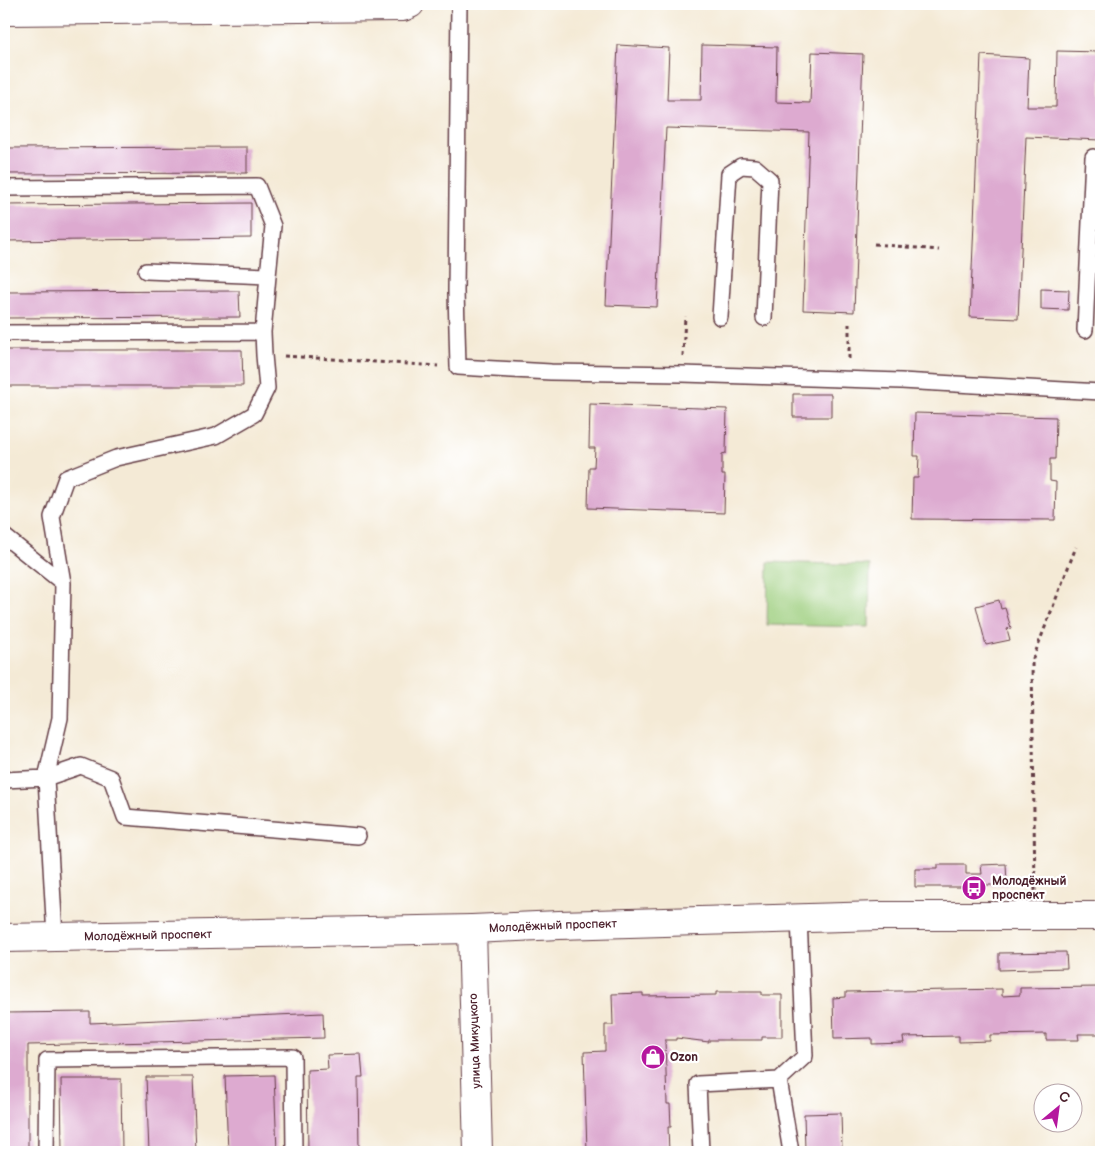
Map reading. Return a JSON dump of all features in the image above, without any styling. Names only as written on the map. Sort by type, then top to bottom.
[{"type":"street","points":[[4,11],[403,7],[410,4]]},
{"type":"street","name":"Молодёжный проспект","points":[[4,938],[472,929],[879,916],[1101,916]]},
{"type":"street","name":"улица Микуцкого","points":[[472,929],[478,1152]]},
{"type":"lane","points":[[459,4],[456,292],[458,367],[551,372],[848,379],[1101,392]]},
{"type":"lane","points":[[1085,330],[1093,157]]},
{"type":"lane","points":[[720,317],[729,174],[741,166],[755,167],[770,180],[764,318]]},
{"type":"lane","points":[[4,188],[257,186],[273,226],[263,332],[267,388],[254,414],[216,436],[116,458],[66,478],[52,517],[63,583],[60,718],[46,778],[55,937]]},
{"type":"lane","points":[[146,271],[268,276]]},
{"type":"lane","points":[[4,333],[263,332]]},
{"type":"lane","points":[[4,536],[63,583]]},
{"type":"lane","points":[[4,780],[46,778],[80,766],[111,778],[125,817],[358,836]]},
{"type":"lane","points":[[701,1152],[698,1084],[779,1080],[805,1056],[799,918]]},
{"type":"lane","points":[[46,1152],[47,1060],[292,1057],[294,1152]]},
{"type":"lane","points":[[779,1080],[791,1152]]},
{"type":"path","points":[[874,244],[940,250]]},
{"type":"path","points":[[682,374],[685,316]]},
{"type":"path","points":[[848,379],[849,324]]},
{"type":"path","points":[[264,355],[458,367]]},
{"type":"path","points":[[1035,893],[1032,661],[1076,548]]},
{"type":"green space","points":[[768,562],[870,565],[869,627],[767,625]]},
{"type":"building","points":[[618,45],[669,48],[667,100],[701,100],[702,45],[777,47],[776,102],[810,103],[812,52],[863,54],[854,312],[803,310],[809,132],[666,128],[657,307],[606,305]]},
{"type":"building","points":[[1057,51],[1101,52],[1101,140],[1026,137],[1018,319],[970,317],[981,55],[1029,58],[1027,107],[1056,107]]},
{"type":"building","points":[[247,147],[247,173],[4,174],[4,148]]},
{"type":"building","points":[[251,203],[251,238],[4,241],[4,205]]},
{"type":"building","points":[[1041,289],[1069,290],[1068,310],[1041,309]]},
{"type":"building","points":[[239,291],[240,317],[4,318],[4,292]]},
{"type":"building","points":[[4,350],[242,350],[243,386],[4,386]]},
{"type":"building","points":[[793,394],[831,394],[831,417],[793,417]]},
{"type":"building","points":[[590,404],[727,409],[726,453],[722,454],[722,475],[725,475],[724,513],[588,508],[589,467],[594,467],[595,448],[589,448]]},
{"type":"building","points":[[915,413],[1056,417],[1055,459],[1050,459],[1050,481],[1056,482],[1055,520],[912,519],[913,478],[918,478],[919,456],[914,456]]},
{"type":"building","points":[[999,600],[1001,609],[1005,608],[1011,628],[1007,629],[1010,640],[986,645],[976,606]]},
{"type":"building","points":[[1006,864],[1007,885],[966,883],[966,887],[915,887],[915,869],[937,869],[937,865],[966,865],[966,874],[982,874],[981,865]]},
{"type":"building","points":[[1066,952],[1067,968],[999,970],[999,953]]},
{"type":"building","points":[[1100,987],[1101,1034],[1078,1034],[1079,1040],[1046,1040],[1046,1034],[990,1035],[990,1041],[959,1042],[959,1036],[903,1037],[904,1043],[872,1044],[872,1038],[834,1039],[833,998],[846,997],[846,992],[1002,989],[1002,996],[1020,995],[1020,988]]},
{"type":"building","points":[[716,992],[762,992],[762,995],[782,995],[782,1037],[762,1037],[762,1040],[709,1040],[709,1042],[676,1038],[676,1040],[665,1040],[667,1104],[670,1104],[671,1127],[668,1127],[669,1152],[587,1152],[584,1052],[605,1051],[605,1025],[613,1025],[612,994],[643,993],[643,996],[716,995]]},
{"type":"building","points":[[90,1012],[90,1023],[323,1013],[324,1038],[28,1045],[28,1152],[4,1152],[4,1013]]},
{"type":"building","points":[[361,1054],[363,1077],[358,1077],[359,1152],[308,1152],[307,1070],[328,1069],[327,1055]]},
{"type":"building","points":[[274,1075],[277,1152],[228,1152],[225,1076]]},
{"type":"building","points":[[146,1077],[193,1077],[196,1152],[149,1152]]},
{"type":"building","points":[[61,1079],[121,1079],[122,1152],[62,1152]]},
{"type":"building","points":[[841,1113],[842,1148],[805,1150],[804,1114]]},
{"type":"place","name":"Молодёжный проспект","points":[[974,888]]},
{"type":"place","name":"Ozon","points":[[653,1057]]}]
